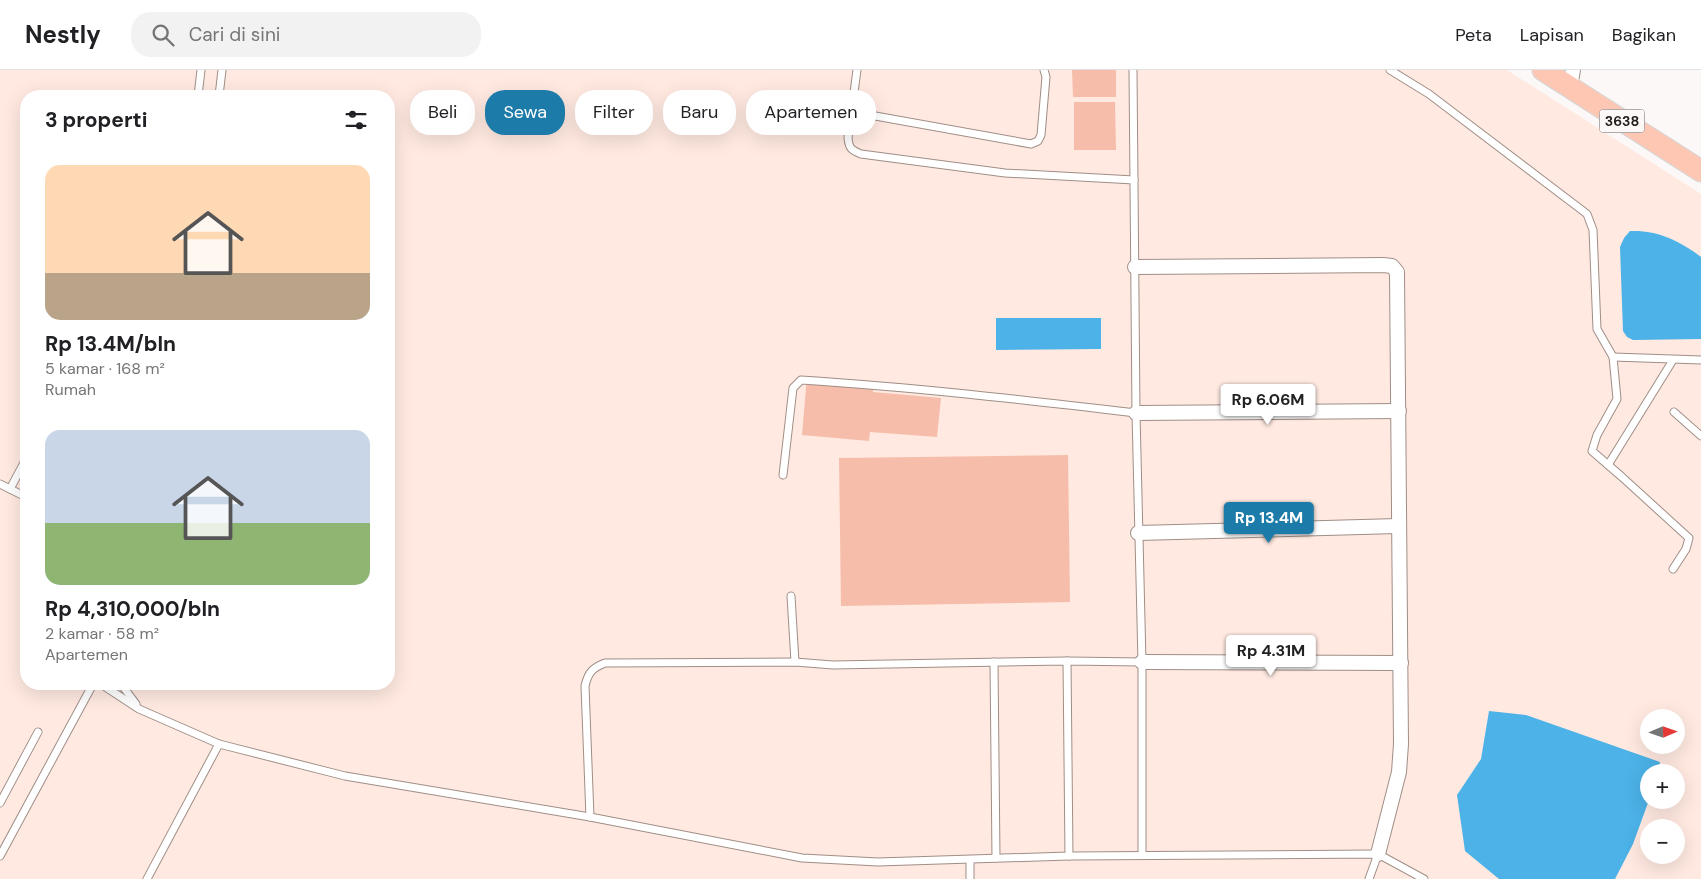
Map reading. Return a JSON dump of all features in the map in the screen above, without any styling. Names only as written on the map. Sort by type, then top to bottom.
[{"type":"main road","name":"3638","points":[[1544,70],[1572,79],[1701,171]]},
{"type":"street","points":[[1135,267],[1392,266],[1397,272],[1398,526],[1401,663],[1399,772],[1378,854]]},
{"type":"street","points":[[1136,413],[1399,412]]},
{"type":"street","points":[[1138,533],[1398,526]]},
{"type":"street","points":[[1142,662],[1401,663]]},
{"type":"lane","points":[[199,90],[201,70]]},
{"type":"lane","points":[[220,90],[222,70]]},
{"type":"lane","points":[[855,90],[857,70]]},
{"type":"lane","points":[[876,116],[1031,144],[1038,141],[1041,135],[1046,77],[1044,70]]},
{"type":"lane","points":[[1133,70],[1136,413],[1142,662],[1142,855]]},
{"type":"lane","points":[[1390,70],[1429,94],[1587,214],[1593,230],[1598,330],[1613,358],[1617,399],[1596,435],[1592,451],[1689,538],[1686,549],[1673,569]]},
{"type":"lane","points":[[849,135],[849,146],[852,151],[860,154],[1005,173],[1134,180]]},
{"type":"lane","points":[[1613,358],[1701,360]]},
{"type":"lane","points":[[1608,465],[1673,360]]},
{"type":"lane","points":[[782,475],[793,388],[801,380],[952,392],[1136,413]]},
{"type":"lane","points":[[1674,412],[1700,434]]},
{"type":"lane","points":[[10,489],[20,470]]},
{"type":"lane","points":[[0,484],[20,494]]},
{"type":"lane","points":[[791,596],[795,662]]},
{"type":"lane","points":[[590,817],[585,686],[587,674],[597,666],[605,663],[795,662],[833,666],[1067,661],[1142,662]]},
{"type":"lane","points":[[1067,661],[1069,856]]},
{"type":"lane","points":[[994,662],[996,858]]},
{"type":"lane","points":[[0,856],[90,690]]},
{"type":"lane","points":[[110,690],[139,709],[219,744],[345,776],[590,817],[802,858],[878,862],[1069,856],[1378,854],[1424,879]]},
{"type":"lane","points":[[125,690],[139,709]]},
{"type":"lane","points":[[0,802],[38,732]]},
{"type":"lane","points":[[147,879],[219,744]]},
{"type":"lane","points":[[1370,879],[1378,854]]},
{"type":"lane","points":[[970,860],[970,879]]},
{"type":"shaded area","points":[[0,70],[1507,70],[1701,194],[1701,879],[0,879]]},
{"type":"shaded area","points":[[1072,70],[1116,70],[1116,97],[1073,97]]},
{"type":"shaded area","points":[[1074,102],[1115,102],[1116,150],[1074,150]]},
{"type":"shaded area","points":[[807,376],[874,382],[873,392],[941,398],[937,437],[870,432],[869,441],[802,435]]},
{"type":"shaded area","points":[[1068,455],[1070,602],[841,606],[839,458]]},
{"type":"water","points":[[1630,231],[1650,232],[1677,241],[1701,257],[1701,339],[1633,340],[1627,337],[1623,331],[1620,247]]},
{"type":"water","points":[[996,318],[1101,318],[1101,349],[996,350]]},
{"type":"water","points":[[1489,711],[1526,715],[1660,762],[1660,764],[1640,764],[1640,809],[1646,809],[1642,819],[1640,819],[1640,825],[1633,844],[1615,879],[1499,879],[1465,851],[1457,795],[1481,759]]}]
